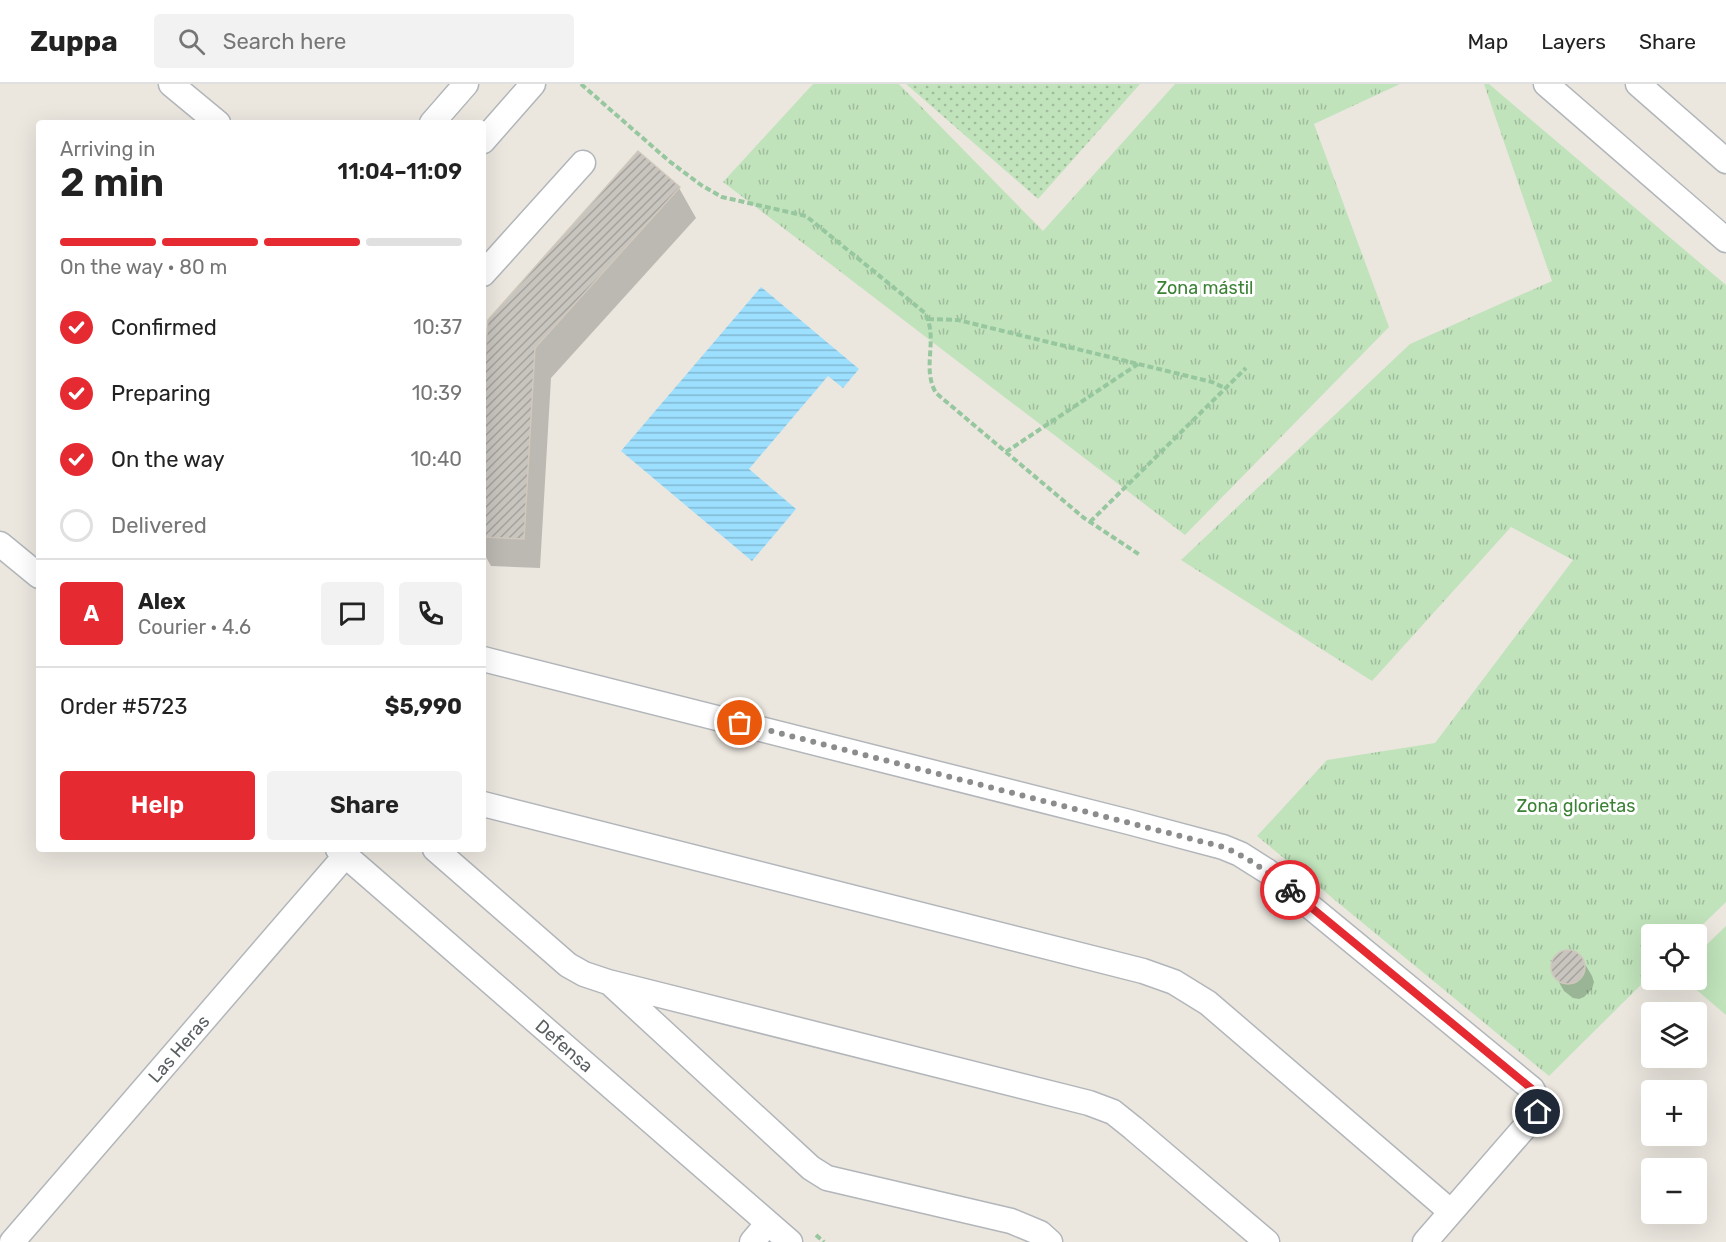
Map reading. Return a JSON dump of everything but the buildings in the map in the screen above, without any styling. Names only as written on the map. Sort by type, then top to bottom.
[{"type":"street","points":[[171,84],[214,120]]},
{"type":"street","points":[[435,120],[466,84]]},
{"type":"street","points":[[486,138],[533,84]]},
{"type":"street","points":[[1546,84],[1726,240]]},
{"type":"street","points":[[1638,84],[1726,161]]},
{"type":"street","points":[[486,271],[583,163]]},
{"type":"street","points":[[0,544],[36,574]]},
{"type":"street","points":[[486,660],[1139,824],[1223,847],[1240,854],[1267,871],[1532,1089],[1538,1100],[1538,1112],[1425,1242]]},
{"type":"street","points":[[486,805],[1143,971],[1174,982],[1208,1003],[1450,1211]]},
{"type":"street","name":"Defensa","points":[[342,852],[790,1242]]},
{"type":"street","name":"Las Heras","points":[[12,1242],[342,852]]},
{"type":"street","points":[[438,852],[568,965],[584,974],[608,982],[1089,1103],[1113,1113],[1267,1242]]},
{"type":"street","points":[[608,982],[811,1168],[827,1178],[1011,1221],[1040,1233],[1050,1242]]},
{"type":"street","points":[[752,1242],[768,1223]]},
{"type":"path","points":[[581,84],[701,186],[722,197],[806,216],[925,314],[931,330],[929,378],[936,393],[1090,522],[1140,555]]},
{"type":"path","points":[[928,319],[958,320],[1212,382],[1225,388]]},
{"type":"path","points":[[1006,452],[1138,364]]},
{"type":"path","points":[[1090,522],[1246,368]]},
{"type":"green space","name":"Zona mástil","points":[[813,84],[899,84],[1043,231],[1175,84],[1400,84],[1314,124],[1389,327],[1185,535],[723,182]]},
{"type":"green space","points":[[906,84],[1140,84],[1038,199]]},
{"type":"green space","name":"Zona glorietas","points":[[1484,84],[1489,84],[1726,285],[1726,902],[1703,924],[1641,924],[1641,985],[1549,1076],[1257,836],[1327,760],[1435,743],[1573,560],[1511,527],[1372,681],[1181,560],[1410,344],[1552,281]]},
{"type":"green space","points":[[1726,926],[1726,1015],[1697,990],[1707,990],[1707,944]]},
{"type":"water","points":[[761,287],[859,369],[843,388],[828,376],[749,469],[796,509],[752,561],[621,451]]},
{"type":"way so far","points":[[740,723],[1223,847],[1240,854],[1267,871],[1290,890]]},
{"type":"route","points":[[1290,890],[1532,1089],[1538,1100],[1538,1112]]}]
